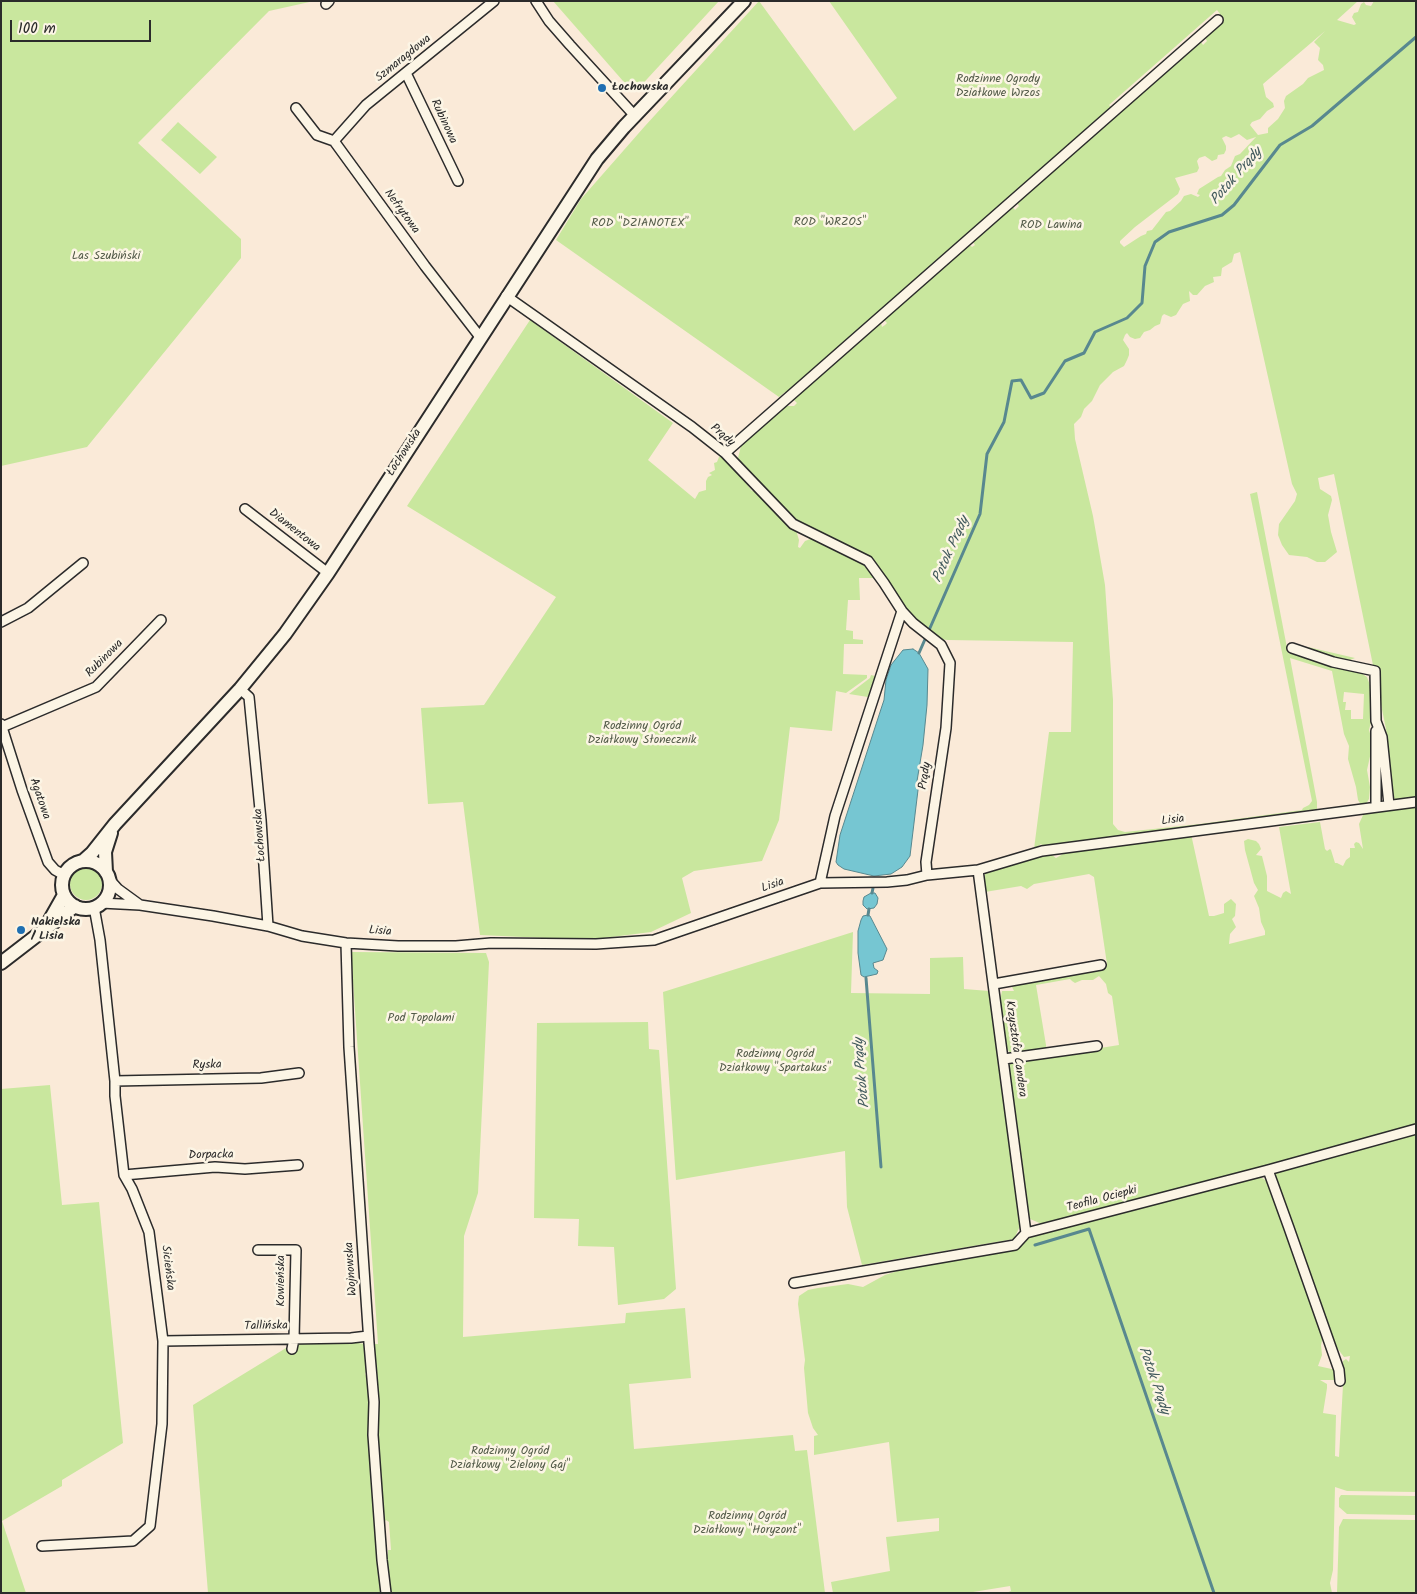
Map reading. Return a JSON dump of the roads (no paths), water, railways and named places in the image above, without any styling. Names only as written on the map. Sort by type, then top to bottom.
[{"type":"main road","name":"Łochowska","points":[[83,861],[240,688],[285,634],[328,573],[592,166],[634,116],[744,1]]},
{"type":"main road","name":"Łochowska","points":[[108,876],[105,852],[115,824]]},
{"type":"main road","points":[[83,861],[96,864],[108,876],[109,892],[98,905],[84,909],[75,906],[66,899],[62,884],[64,875],[71,866],[83,861]]},
{"type":"main road","points":[[44,931],[64,895]]},
{"type":"main road","points":[[1,963],[75,906]]},
{"type":"street","name":"Szmaragdowa","points":[[334,141],[366,106],[494,1]]},
{"type":"street","points":[[536,1],[570,45],[634,116]]},
{"type":"street","points":[[725,453],[1218,20]]},
{"type":"street","name":"Rubinowa","points":[[406,73],[458,181]]},
{"type":"street","name":"Nefrytowa","points":[[296,108],[318,135],[334,141],[425,266],[480,337]]},
{"type":"street","name":"Prądy","points":[[506,296],[692,427],[725,453],[793,524],[868,561],[902,611],[913,623],[942,645],[950,663],[946,728],[926,862],[927,875]]},
{"type":"street","name":"Diamentowa","points":[[245,509],[328,573]]},
{"type":"street","points":[[1,622],[28,608],[83,563]]},
{"type":"street","points":[[820,883],[835,816],[902,611]]},
{"type":"street","name":"Rubinowa","points":[[2,726],[96,688],[161,620]]},
{"type":"street","points":[[1292,648],[1333,662],[1375,671],[1376,807]]},
{"type":"street","name":"Łochowska","points":[[240,688],[249,697],[261,820],[268,926]]},
{"type":"street","points":[[1376,721],[1382,737],[1389,805]]},
{"type":"street","name":"Agatowa","points":[[2,726],[22,790],[48,862],[55,870],[64,875]]},
{"type":"street","name":"Lisia","points":[[98,905],[140,905],[213,916],[268,926],[302,936],[346,943],[398,946],[456,946],[596,944],[654,940],[820,883],[907,880],[927,875],[978,870],[1042,851],[1416,802]]},
{"type":"street","name":"Krzysztofa Candera","points":[[978,870],[1026,1233]]},
{"type":"street","name":"Lisia","points":[[108,876],[118,889],[140,905]]},
{"type":"street","name":"Sicieńska","points":[[42,1546],[133,1540],[150,1526],[162,1424],[163,1342],[150,1232],[124,1175],[98,905]]},
{"type":"street","name":"Wojnowska","points":[[346,943],[350,1047],[368,1336],[374,1402],[373,1435],[386,1593]]},
{"type":"street","points":[[994,984],[1101,965]]},
{"type":"street","points":[[1004,1059],[1097,1046]]},
{"type":"street","name":"Ryska","points":[[115,1080],[261,1078],[299,1073]]},
{"type":"street","name":"Teofila Ociepki","points":[[794,1283],[1015,1245],[1026,1233],[1416,1129]]},
{"type":"street","name":"Dorpacka","points":[[124,1175],[215,1167],[245,1169],[298,1165]]},
{"type":"street","points":[[1268,1170],[1339,1370],[1340,1381]]},
{"type":"street","name":"Kowieńska","points":[[258,1250],[296,1250],[294,1340],[292,1349]]},
{"type":"street","name":"Tallińska","points":[[163,1342],[294,1340],[368,1336]]},
{"type":"water","points":[[913,649],[919,653],[928,669],[927,705],[910,856],[902,867],[891,874],[874,876],[844,869],[836,862],[840,835],[884,700],[886,680],[891,665],[903,650]]},
{"type":"water","points":[[875,893],[878,898],[877,904],[874,908],[867,909],[863,905],[864,897]]},
{"type":"water","points":[[868,915],[887,949],[883,960],[873,963],[874,968],[878,971],[877,974],[864,977],[861,975],[858,953],[858,931],[863,916]]},
{"type":"waterway","name":"Potok Prądy","points":[[919,653],[980,514],[987,454],[1004,422],[1012,381],[1021,380],[1031,398],[1044,393],[1065,361],[1084,353],[1095,332],[1127,318],[1142,303],[1145,266],[1155,242],[1169,232],[1222,215],[1234,205],[1280,145],[1312,126],[1416,37]]},
{"type":"waterway","name":"Potok Prądy","points":[[872,893],[873,888]]},
{"type":"waterway","points":[[868,915],[869,909]]},
{"type":"waterway","name":"Potok Prądy","points":[[866,978],[881,1167]]},
{"type":"waterway","name":"Potok Prądy","points":[[1035,1245],[1089,1229],[1214,1593]]},
{"type":"place","name":"Łochowska","points":[[602,88]]},
{"type":"place","name":"Nakielska / Lisia","points":[[21,930]]},
{"type":"park label","name":"Rodzinne Ogrody Działkowe Wrzos","points":[[998,87]]},
{"type":"park label","name":"ROD \"WRZOS\"","points":[[830,223]]},
{"type":"park label","name":"ROD \"DZIANOTEX\"","points":[[640,224]]},
{"type":"park label","name":"ROD Lawina","points":[[1051,226]]},
{"type":"park label","name":"Las Szubiński","points":[[106,257]]},
{"type":"park label","name":"Rodzinny Ogród Działkowy Słonecznik","points":[[642,734]]},
{"type":"park label","name":"Pod Topolami","points":[[421,1019]]},
{"type":"park label","name":"Rodzinny Ogród Działkowy \"Spartakus\"","points":[[775,1062]]},
{"type":"park label","name":"Rodzinny Ogród Działkowy \"Zielony Gaj\"","points":[[510,1459]]},
{"type":"park label","name":"Rodzinny Ogród Działkowy \"Horyzont\"","points":[[747,1524]]}]
